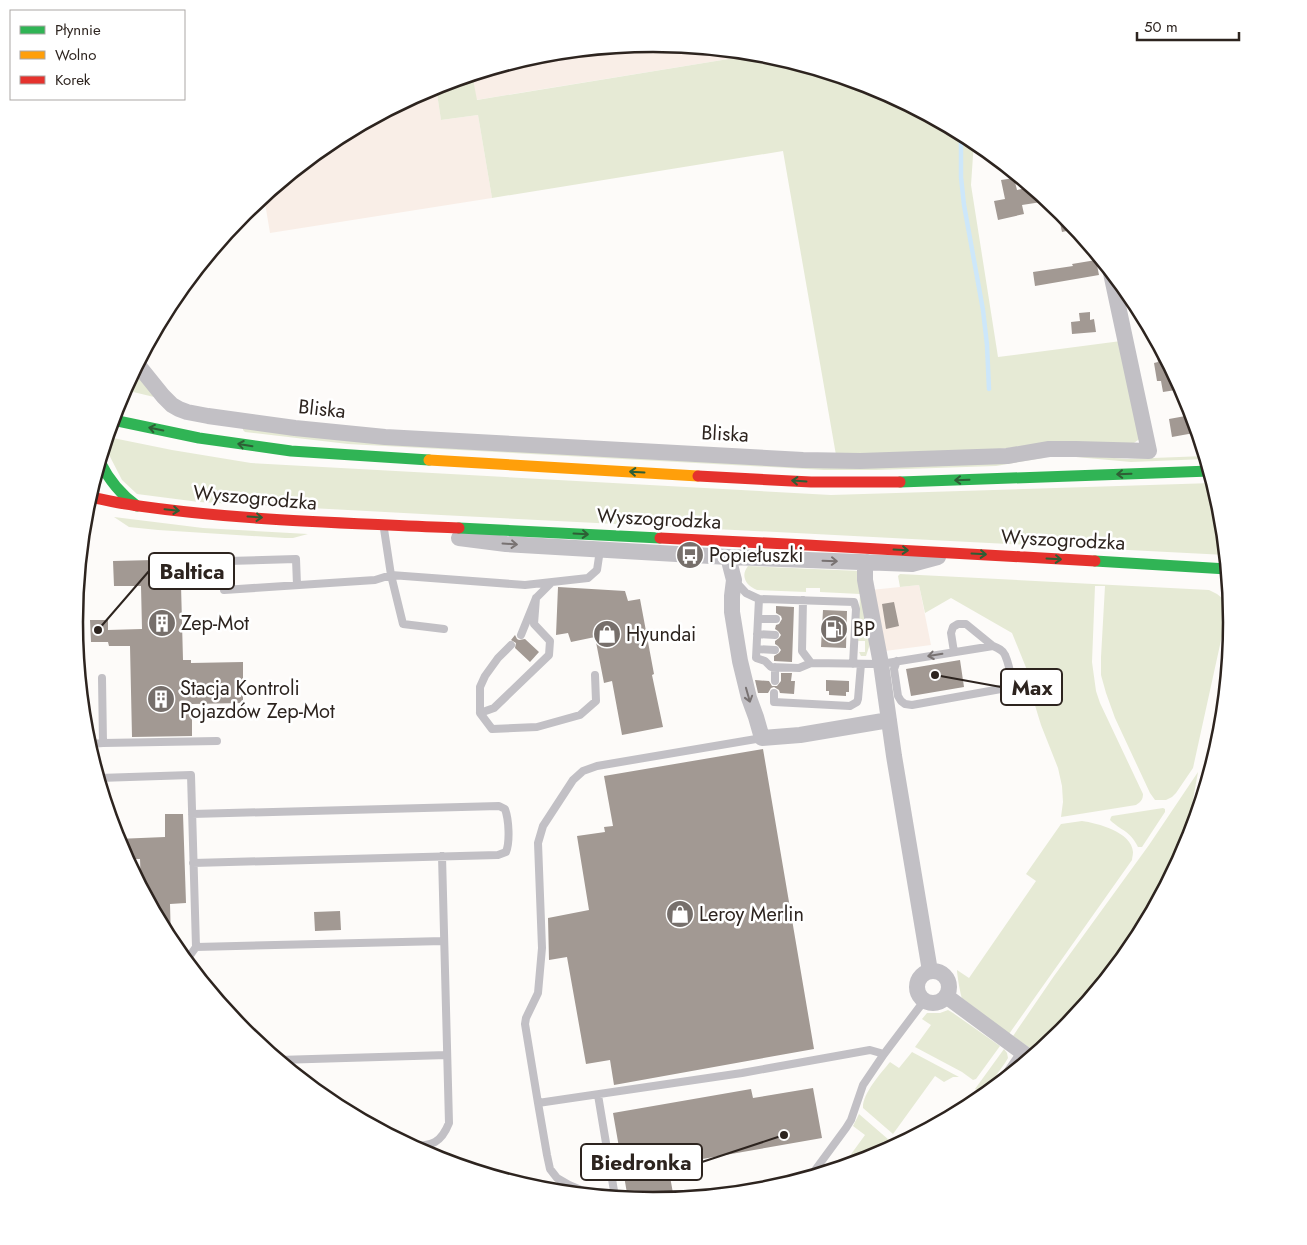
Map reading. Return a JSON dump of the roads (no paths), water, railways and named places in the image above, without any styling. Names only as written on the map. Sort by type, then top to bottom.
[{"type":"main road","points":[[120,422],[198,438],[292,451],[811,482],[892,482],[1203,471]]},
{"type":"main road","points":[[105,470],[119,493],[137,506]]},
{"type":"main road","name":"Wyszogrodzka","points":[[97,498],[137,506],[206,514],[323,522],[952,553],[1221,569]]},
{"type":"street","name":"Bliska","points":[[142,370],[167,401],[178,409],[187,412],[237,421],[385,437],[803,460],[860,461],[1007,456],[1049,449],[1150,451],[1115,288]]},
{"type":"street","points":[[323,522],[506,544],[728,557],[912,564],[952,553]]},
{"type":"street","points":[[728,557],[734,580],[732,612],[740,661],[749,698],[762,738],[800,735],[889,720]]},
{"type":"street","points":[[867,562],[865,580],[881,664],[930,971]]},
{"type":"street","points":[[930,971],[939,972],[946,978],[949,987],[946,996],[934,1003],[924,1001],[918,994],[917,984],[921,975],[930,971]]},
{"type":"street","points":[[946,996],[1025,1054]]},
{"type":"lane","points":[[384,529],[391,575],[403,624],[444,629]]},
{"type":"lane","points":[[224,590],[375,580],[391,575],[525,585],[588,578],[597,570],[600,550]]},
{"type":"lane","points":[[227,561],[296,559],[297,585]]},
{"type":"lane","points":[[734,580],[746,593],[758,599],[854,602],[856,609],[857,702],[850,706],[774,702],[774,693]]},
{"type":"lane","points":[[521,635],[536,598],[552,582]]},
{"type":"lane","points":[[480,713],[494,708],[549,655],[550,641],[534,624],[536,598]]},
{"type":"lane","points":[[756,658],[758,599]]},
{"type":"lane","points":[[803,600],[802,651],[811,663]]},
{"type":"lane","points":[[758,618],[776,619]]},
{"type":"lane","points":[[794,620],[803,620]]},
{"type":"lane","points":[[954,652],[951,632],[953,627],[958,624],[966,624],[1005,654],[1015,698]]},
{"type":"lane","points":[[757,634],[775,635]]},
{"type":"lane","points":[[793,635],[802,636]]},
{"type":"lane","points":[[511,645],[498,658],[485,676],[480,687],[480,713],[492,729],[537,727],[580,715],[596,701],[596,675]]},
{"type":"lane","points":[[740,661],[756,658],[765,661],[771,667],[799,668],[811,663],[881,664],[993,646]]},
{"type":"lane","points":[[757,649],[775,650]]},
{"type":"lane","points":[[792,651],[802,651]]},
{"type":"lane","points":[[897,661],[894,668],[898,696],[905,704],[912,705],[1012,687]]},
{"type":"lane","points":[[775,667],[775,681]]},
{"type":"lane","points":[[102,678],[103,743]]},
{"type":"lane","points":[[576,1187],[557,1178],[550,1169],[525,1024],[538,992],[539,984],[542,948],[538,843],[543,826],[573,780],[583,772],[597,766],[762,738]]},
{"type":"lane","points":[[96,743],[217,740]]},
{"type":"lane","points":[[105,778],[191,775],[196,947],[191,954]]},
{"type":"lane","points":[[192,814],[499,806],[505,809],[508,815],[508,846],[506,852],[498,855],[194,863]]},
{"type":"lane","points":[[426,1145],[436,1143],[445,1134],[448,1123],[442,856]]},
{"type":"lane","points":[[196,947],[444,941]]},
{"type":"lane","points":[[816,1168],[846,1128],[863,1085],[924,1001]]},
{"type":"lane","points":[[538,1103],[742,1073],[870,1050],[884,1054]]},
{"type":"lane","points":[[288,1060],[447,1055]]},
{"type":"lane","points":[[598,1095],[614,1191]]},
{"type":"waterway","points":[[961,143],[961,177],[964,205],[983,310],[989,389]]},
{"type":"place","name":"Popiełuszki","points":[[690,555]]},
{"type":"place","name":"Zep-Mot","points":[[162,623]]},
{"type":"place","name":"BP","points":[[834,629]]},
{"type":"place","name":"Baltica","points":[[98,630]]},
{"type":"place","name":"Hyundai","points":[[607,634]]},
{"type":"place","name":"Max","points":[[935,675]]},
{"type":"place","name":"Stacja Kontroli Pojazdów Zep-Mot","points":[[161,699]]},
{"type":"place","name":"Leroy Merlin","points":[[680,914]]},
{"type":"place","name":"Biedronka","points":[[784,1135]]}]
